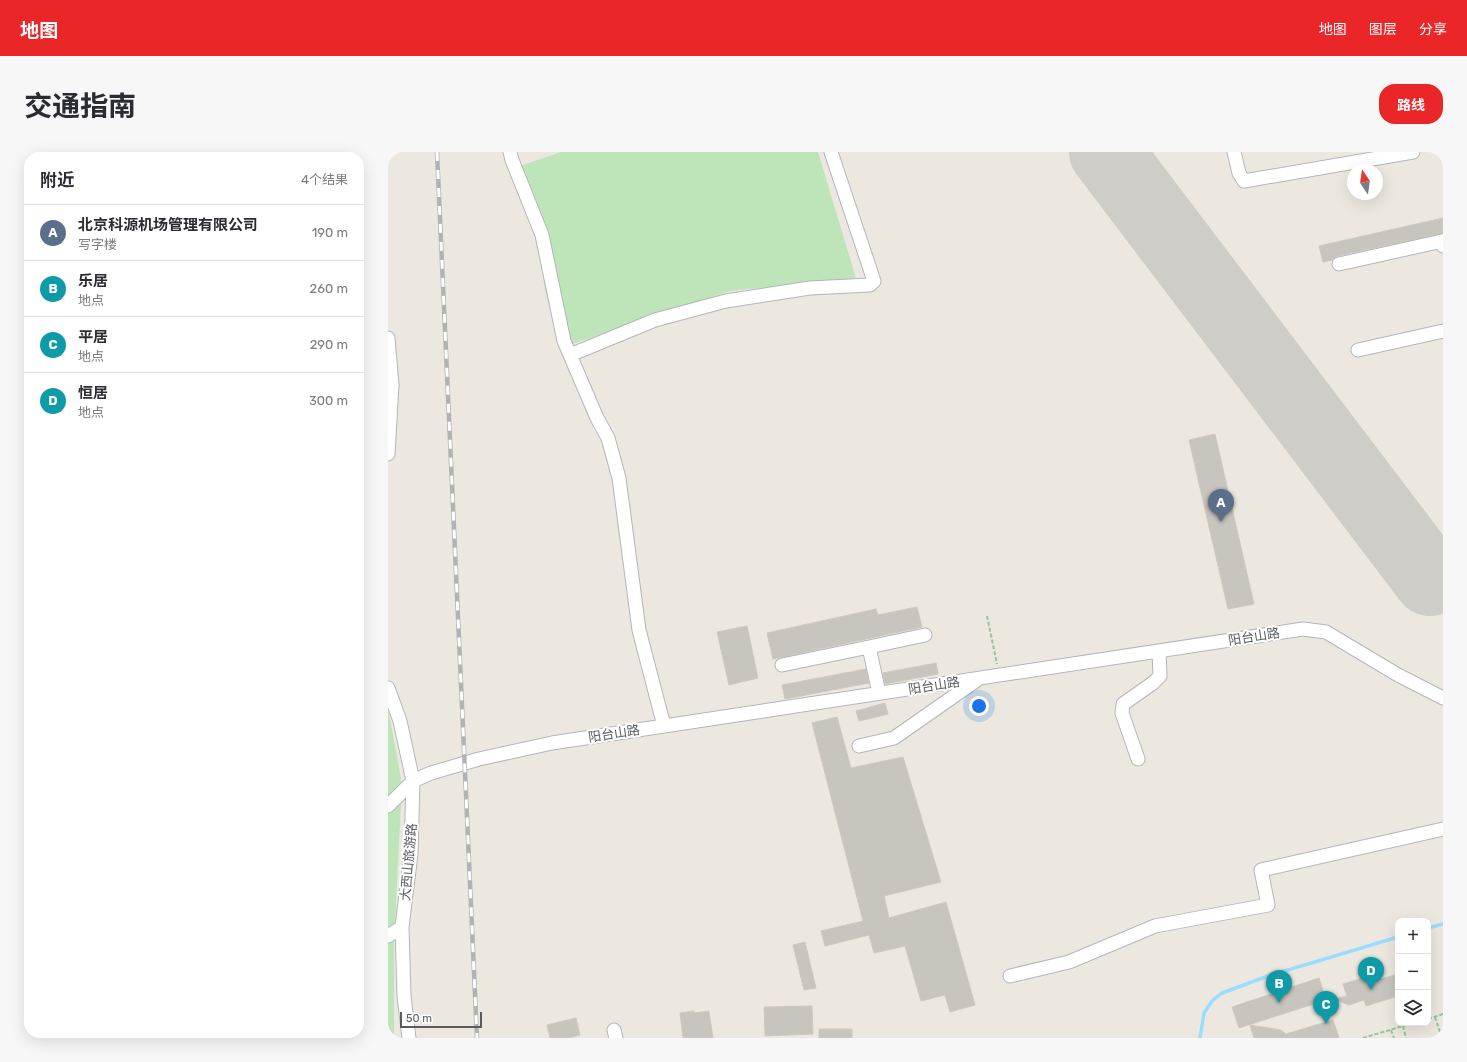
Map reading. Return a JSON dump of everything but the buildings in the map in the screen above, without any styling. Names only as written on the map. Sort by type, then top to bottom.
[{"type":"street","points":[[510,152],[542,235],[564,341],[597,418],[608,438],[619,478],[639,630],[664,726]]},
{"type":"street","points":[[570,355],[655,320],[726,300],[810,288],[870,284],[874,282],[831,152]]},
{"type":"street","points":[[1234,152],[1239,173],[1244,181],[1413,152]]},
{"type":"street","points":[[1339,264],[1442,241],[1443,246]]},
{"type":"street","points":[[1358,350],[1443,330]]},
{"type":"street","points":[[388,338],[392,385],[390,394],[388,454]]},
{"type":"street","name":"阳台山路","points":[[388,806],[413,781],[430,772],[479,759],[552,743],[1303,629],[1326,632],[1398,675],[1443,698]]},
{"type":"street","points":[[782,665],[925,635]]},
{"type":"street","points":[[868,646],[879,693]]},
{"type":"street","points":[[1138,759],[1122,714],[1123,704],[1153,683],[1160,676],[1159,651]]},
{"type":"street","points":[[859,746],[894,738],[981,678]]},
{"type":"street","name":"大西山旅游路","points":[[388,688],[400,721],[413,781],[411,854],[402,927],[404,996],[409,1038]]},
{"type":"street","points":[[1010,976],[1069,962],[1155,926],[1268,905],[1261,870],[1443,830]]},
{"type":"street","points":[[388,936],[402,927]]},
{"type":"path","points":[[987,616],[1000,675]]},
{"type":"path","points":[[1431,1018],[1443,1014]]},
{"type":"path","points":[[1435,1017],[1442,1038]]},
{"type":"path","points":[[1362,1038],[1403,1026],[1406,1038]]},
{"type":"path","points":[[1391,1030],[1394,1038]]},
{"type":"green space","points":[[561,152],[818,152],[856,278],[730,291],[560,348],[545,290],[538,234],[511,169]]},
{"type":"green space","points":[[388,708],[402,784],[394,945],[394,1038],[388,1038]]},
{"type":"waterway","points":[[1431,927],[1443,924]]},
{"type":"waterway","points":[[1200,1038],[1204,1013],[1212,1001],[1222,993],[1268,976],[1395,938]]},
{"type":"runway","points":[[1106,152],[1430,579]]},
{"type":"railway","points":[[437,152],[477,1038]]},
{"type":"place","name":"北京科源机场管理有限公司","points":[[1221,522]]},
{"type":"place","name":"恒居","points":[[1371,990]]},
{"type":"place","name":"乐居","points":[[1279,1003]]},
{"type":"place","name":"平居","points":[[1326,1024]]}]
